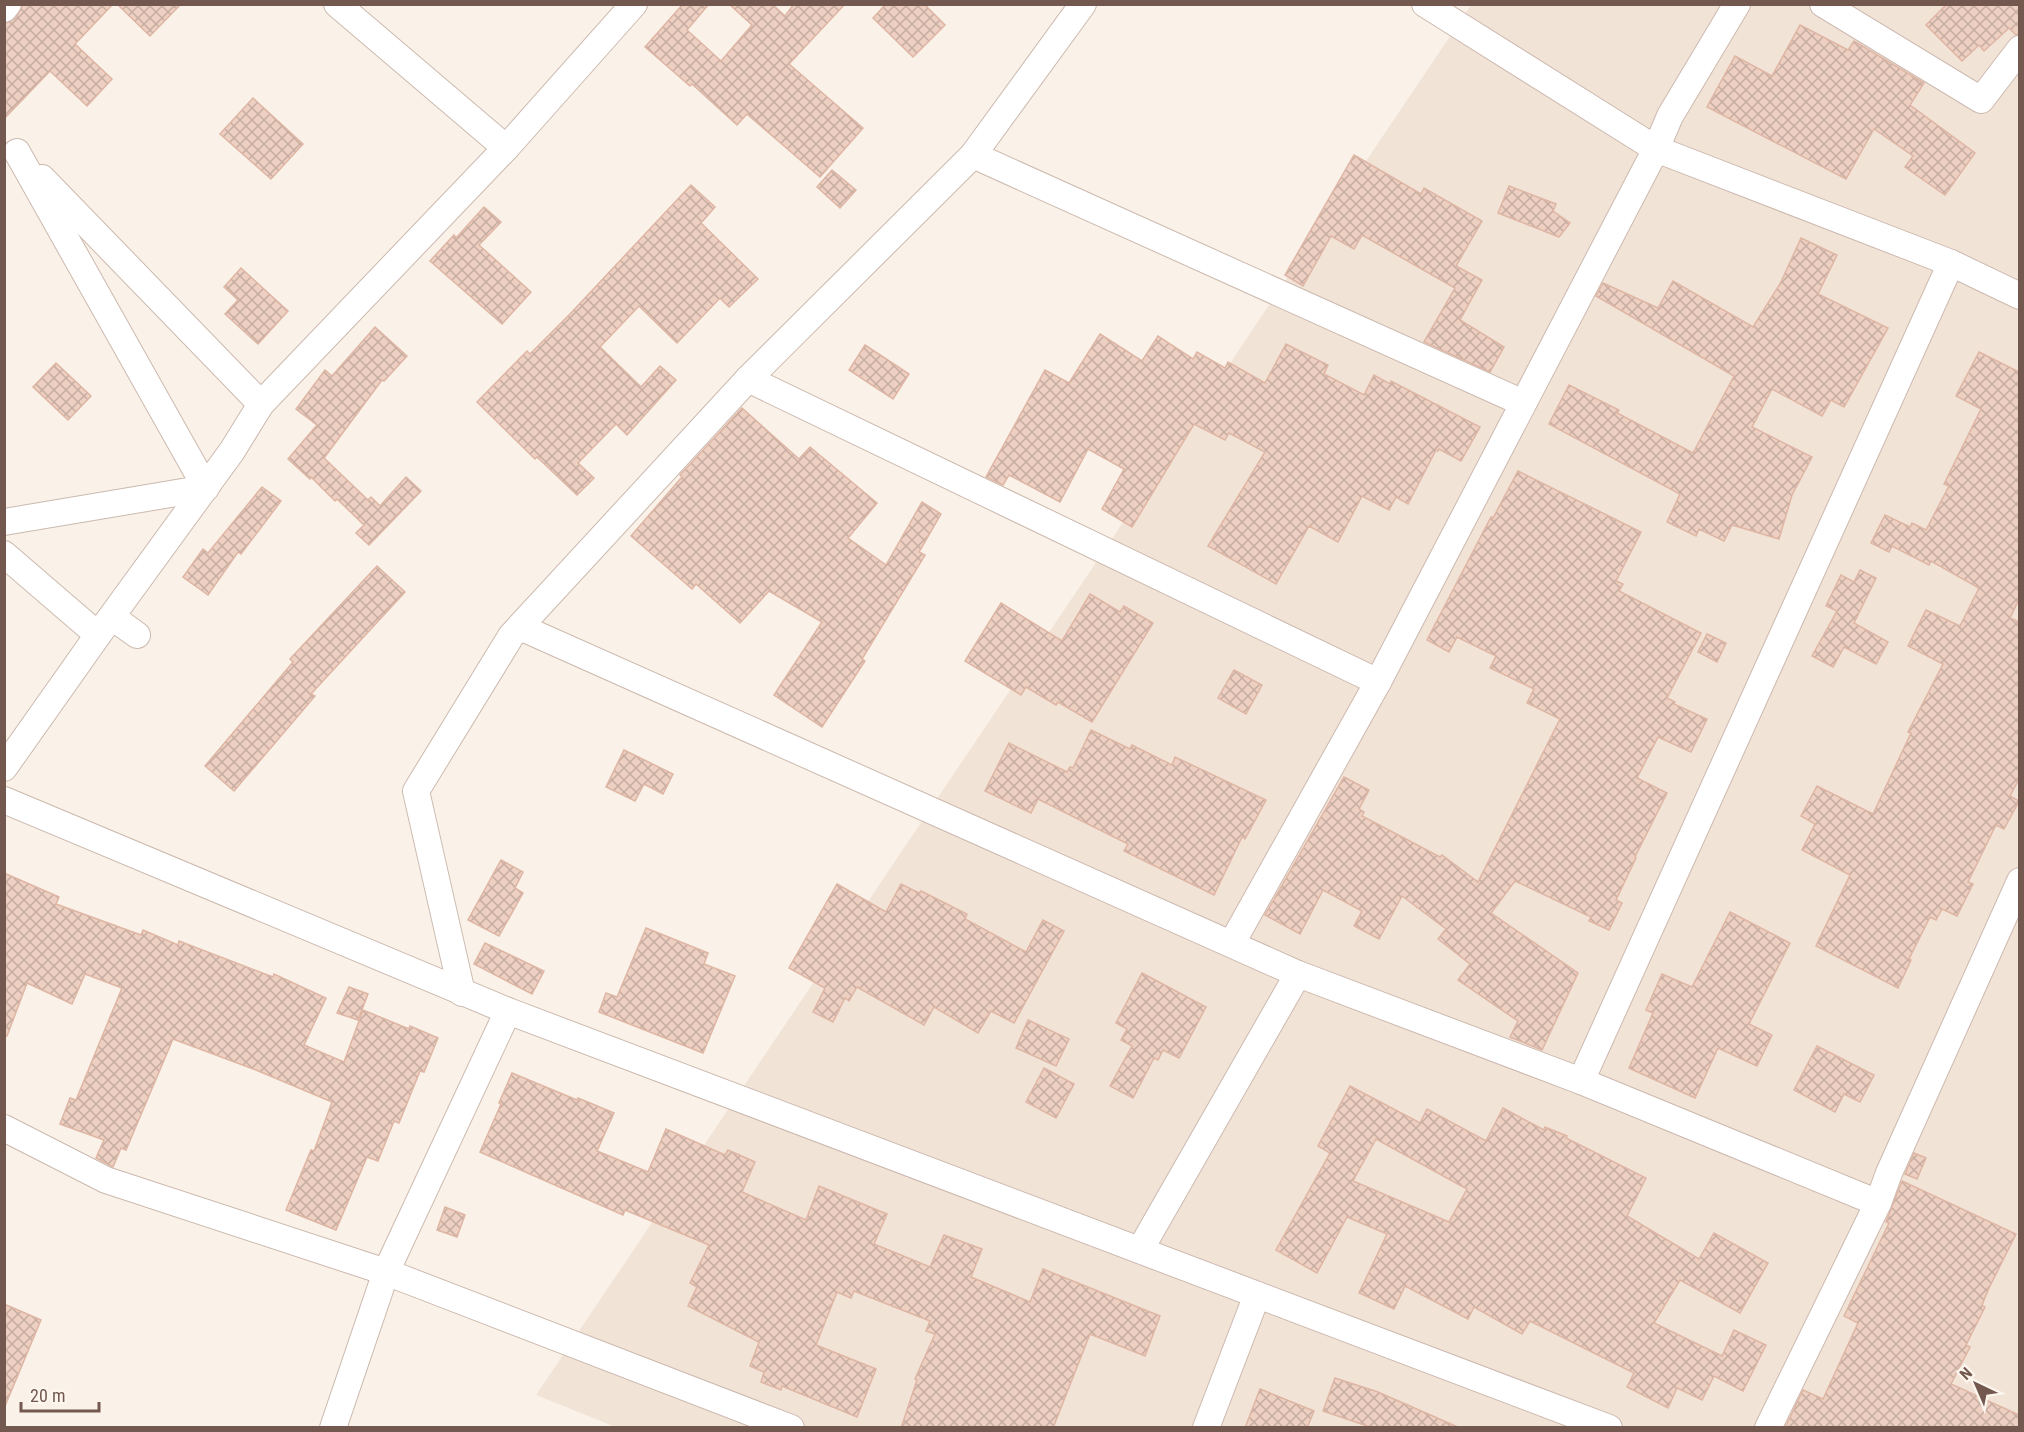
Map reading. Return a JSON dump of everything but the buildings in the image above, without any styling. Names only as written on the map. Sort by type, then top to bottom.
[{"type":"street","points":[[4,9],[9,4]]},
{"type":"street","points":[[337,4],[506,147]]},
{"type":"street","points":[[4,768],[206,488],[261,404],[506,147],[634,4]]},
{"type":"street","points":[[462,993],[416,791],[511,636],[748,379],[973,155],[1083,4]]},
{"type":"street","points":[[1425,4],[1656,149],[1951,263],[2019,296]]},
{"type":"street","points":[[1232,943],[1378,681],[1656,149],[1670,116],[1737,4]]},
{"type":"street","points":[[1822,4],[1981,100],[2019,49]]},
{"type":"street","points":[[11,147],[261,404]]},
{"type":"street","points":[[11,147],[206,488]]},
{"type":"street","points":[[973,155],[1523,403]]},
{"type":"street","points":[[1581,1081],[1951,263]]},
{"type":"street","points":[[748,379],[1378,681]]},
{"type":"street","points":[[4,522],[206,488]]},
{"type":"street","points":[[4,554],[105,626],[137,636]]},
{"type":"street","points":[[520,627],[1298,974],[1581,1081],[1878,1203]]},
{"type":"street","points":[[4,800],[508,1011],[1609,1428]]},
{"type":"street","points":[[1768,1428],[1878,1203],[1889,1173],[2019,882]]},
{"type":"street","points":[[1140,1250],[1298,974]]},
{"type":"street","points":[[333,1428],[386,1272],[508,1011]]},
{"type":"street","points":[[4,1128],[106,1180],[386,1272],[791,1428]]},
{"type":"street","points":[[1206,1428],[1257,1295]]},
{"type":"shaded area","points":[[1471,5],[2019,5],[2019,1427],[618,1428],[536,1395]]}]
